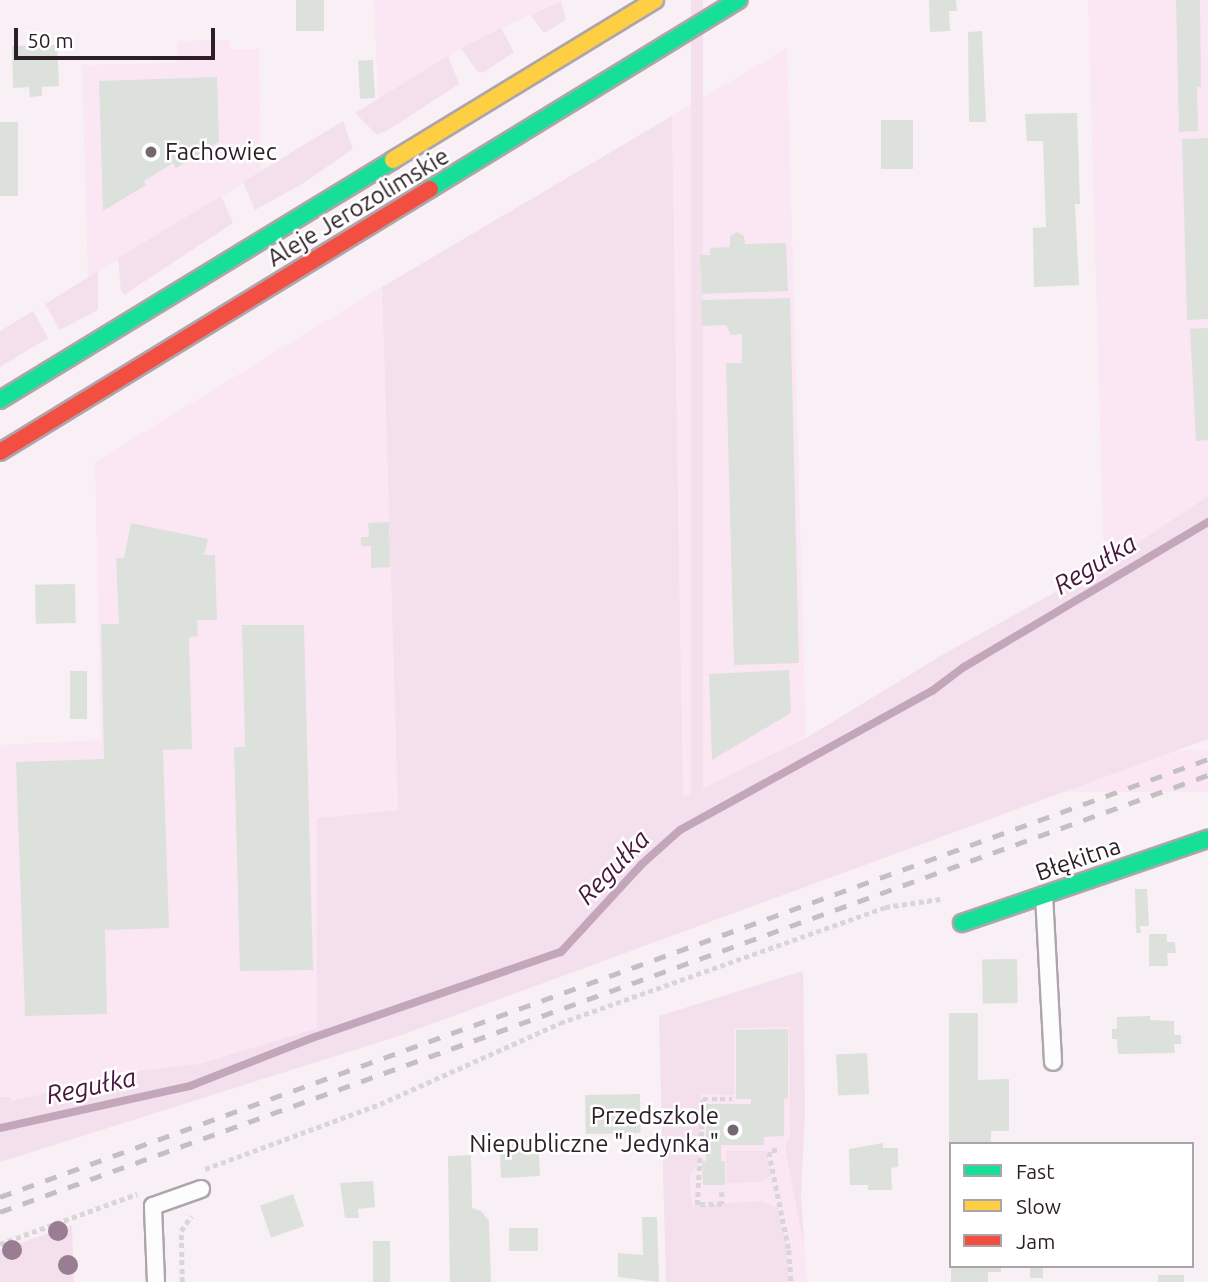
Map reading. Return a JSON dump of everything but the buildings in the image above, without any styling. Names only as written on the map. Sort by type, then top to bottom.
[{"type":"main road","name":"Aleje Jerozolimskie","points":[[0,400],[655,0]]},
{"type":"main road","name":"Aleje Jerozolimskie","points":[[0,452],[739,0]]},
{"type":"main road","name":"Błękitna","points":[[962,923],[1208,839]]},
{"type":"lane","points":[[1044,895],[1053,1062]]},
{"type":"lane","points":[[156,1282],[153,1206],[193,1192]]},
{"type":"path","points":[[198,1172],[380,1104],[560,1023],[885,907],[940,899],[954,901],[962,923]]},
{"type":"path","points":[[722,1192],[722,1204],[697,1205],[703,1099],[732,1099]]},
{"type":"path","points":[[778,1150],[769,1152],[789,1250],[791,1282]]},
{"type":"path","points":[[0,1244],[146,1191]]},
{"type":"path","points":[[182,1282],[181,1231],[192,1211],[193,1192]]},
{"type":"shaded area","points":[[374,0],[562,0],[468,44],[378,100]]},
{"type":"shaded area","points":[[691,0],[703,0],[703,810],[691,810]]},
{"type":"shaded area","points":[[1088,0],[1208,0],[1208,496],[1104,565]]},
{"type":"shaded area","points":[[561,1],[566,20],[544,33],[531,15]]},
{"type":"shaded area","points":[[501,28],[514,52],[482,73],[477,71],[461,48]]},
{"type":"shaded area","points":[[230,40],[230,49],[259,49],[261,172],[88,278],[82,65],[177,63],[178,41]]},
{"type":"shaded area","points":[[787,48],[806,738],[683,799],[672,116]]},
{"type":"shaded area","points":[[448,56],[459,84],[388,130],[377,135],[355,113]]},
{"type":"shaded area","points":[[672,116],[683,798],[806,738],[944,654],[1104,565],[1208,496],[1208,739],[399,1036],[0,1162],[0,1097],[11,1097],[11,1101],[108,1079],[110,1074],[199,1064],[317,1028],[317,818],[398,810],[382,287]]},
{"type":"shaded area","points":[[343,121],[353,149],[302,184],[255,210],[243,182]]},
{"type":"shaded area","points":[[221,196],[233,223],[124,295],[121,291],[118,258]]},
{"type":"shaded area","points":[[98,271],[98,310],[60,330],[45,304]]},
{"type":"shaded area","points":[[382,287],[398,811],[317,818],[317,1028],[199,1064],[110,1074],[109,1079],[10,1101],[10,1097],[0,1097],[0,745],[101,740],[95,462]]},
{"type":"shaded area","points":[[33,311],[48,338],[0,367],[0,331]]},
{"type":"shaded area","points":[[0,750],[1208,750],[1208,792],[0,792]]},
{"type":"shaded area","name":"Przedszkole Niepubliczne \"Jedynka\"","points":[[803,971],[805,1113],[801,1193],[807,1282],[666,1282],[659,1016]]},
{"type":"shaded area","name":"Przedszkole Niepubliczne \"Jedynka\"","points":[[803,971],[805,1113],[801,1193],[804,1247],[785,1148],[790,1136],[789,1027],[734,1028],[734,1095],[701,1094],[699,1163],[689,1176],[692,1206],[763,1201],[778,1208],[787,1251],[789,1282],[666,1282],[659,1016]]},
{"type":"shaded area","points":[[726,1151],[766,1151],[771,1176],[762,1182],[727,1183]]},
{"type":"shaded area","points":[[72,1225],[74,1282],[0,1282],[0,1250]]},
{"type":"waterway","name":"Regułka","points":[[0,1128],[190,1086],[312,1038],[561,952],[642,864],[680,830],[932,691],[964,667],[1208,522]]},
{"type":"railway","points":[[0,1197],[1208,759]]},
{"type":"railway","points":[[0,1212],[1208,775]]},
{"type":"traffic: fast","points":[[430,189],[739,0]]},
{"type":"traffic: fast","points":[[0,400],[393,160]]},
{"type":"traffic: fast","points":[[962,923],[1208,839]]},
{"type":"traffic: slow","points":[[393,160],[655,0]]},
{"type":"traffic: jam","points":[[0,452],[430,189]]},
{"type":"place","name":"Fachowiec","points":[[151,152]]},
{"type":"place","name":"Przedszkole Niepubliczne \"Jedynka\"","points":[[733,1130]]}]
